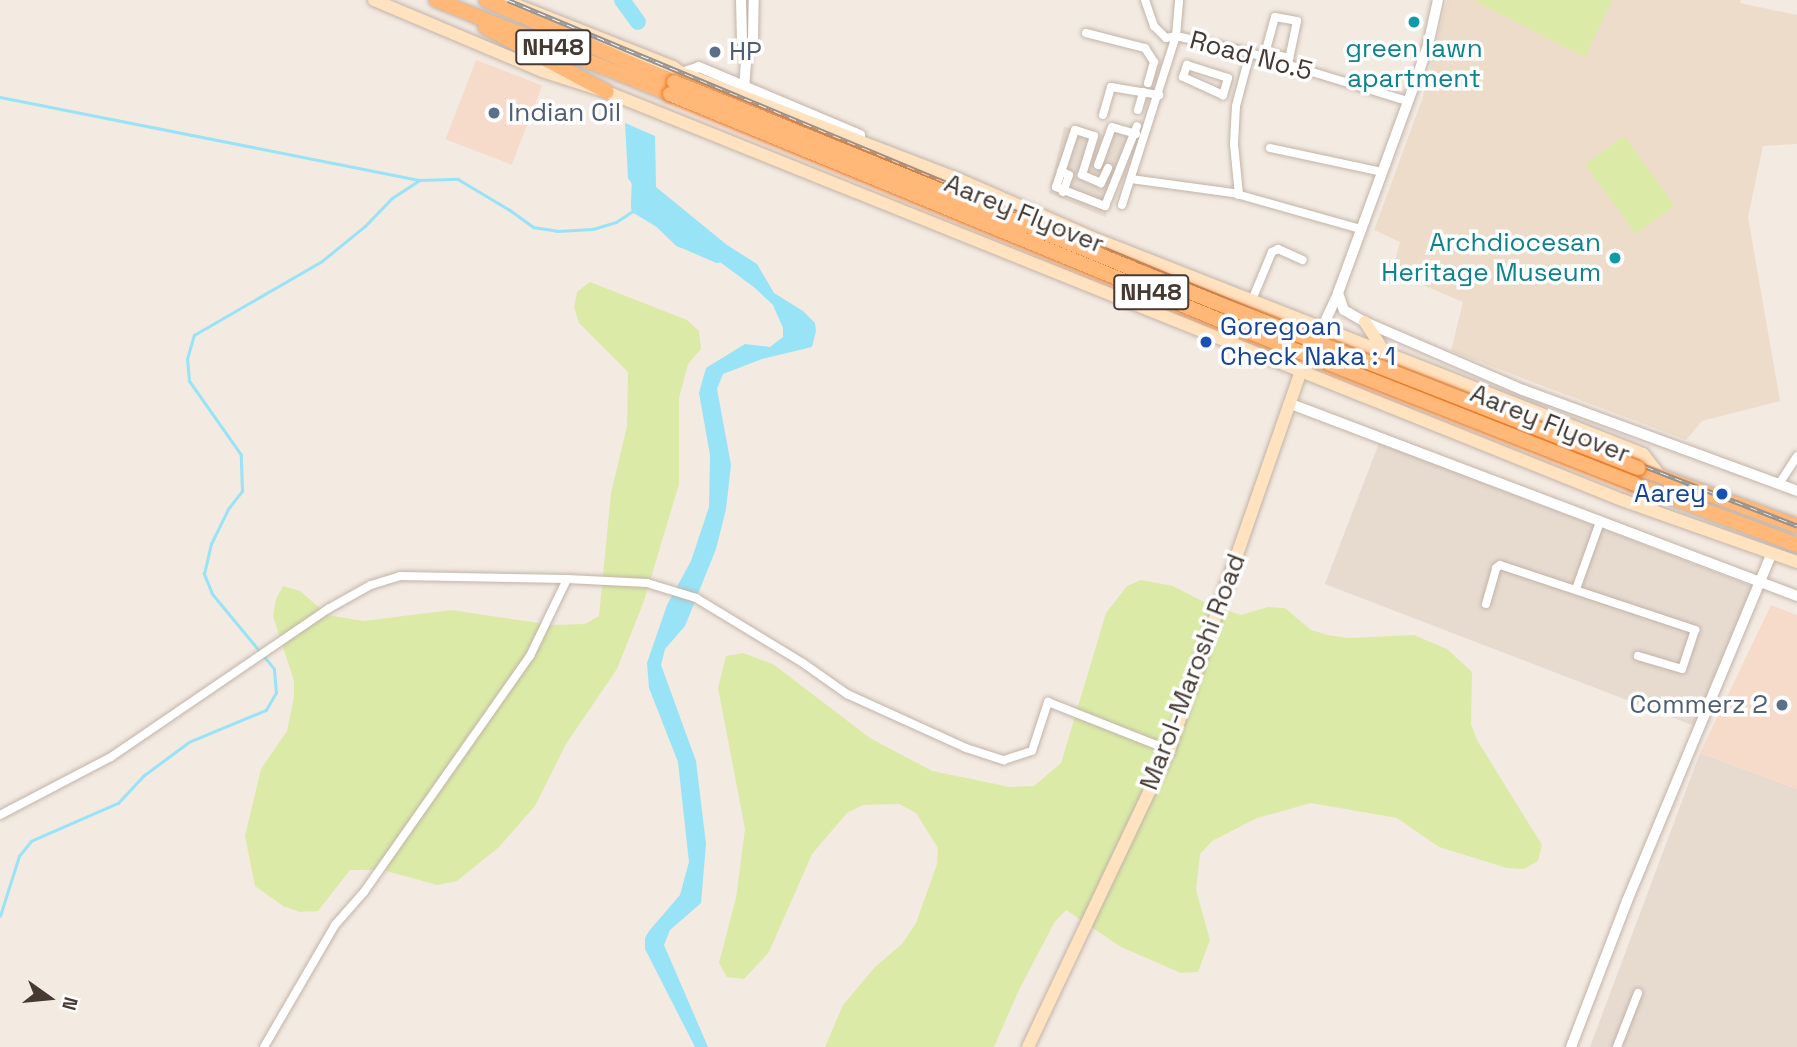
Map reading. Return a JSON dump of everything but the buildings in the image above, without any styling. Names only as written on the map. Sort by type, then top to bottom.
[{"type":"highway","name":"NH48","points":[[436,0],[675,83]]},
{"type":"highway","name":"NH48","points":[[486,0],[675,83]]},
{"type":"highway","points":[[477,16],[487,30],[577,73],[607,92]]},
{"type":"highway","name":"Aarey Flyover","points":[[675,83],[1212,301],[1662,477]]},
{"type":"highway","name":"Aarey Flyover","points":[[675,83],[1219,320],[1634,484],[1797,545]]},
{"type":"highway","name":"NH48","points":[[1662,477],[1797,526]]},
{"type":"main road","points":[[374,0],[542,71],[607,92],[1622,500],[1797,562]]},
{"type":"main road","points":[[504,0],[673,66],[675,83],[744,91],[1093,238],[1643,454],[1662,477]]},
{"type":"main road","points":[[1076,280],[1093,238]]},
{"type":"main road","points":[[1365,322],[1383,350]]},
{"type":"main road","name":"Marol-Maroshi Road","points":[[1027,1047],[1169,750],[1225,583],[1301,372],[1322,328]]},
{"type":"street","points":[[741,0],[742,41],[747,51]]},
{"type":"street","points":[[744,91],[747,51],[753,39],[752,0]]},
{"type":"street","name":"Road No.5","points":[[1145,0],[1158,34],[1166,38],[1176,36],[1288,61],[1407,101]]},
{"type":"street","name":"Road No.5","points":[[1122,205],[1146,138],[1176,36],[1179,0]]},
{"type":"street","points":[[1322,328],[1338,293],[1428,45],[1438,0]]},
{"type":"street","points":[[1265,55],[1275,17],[1297,21],[1288,61]]},
{"type":"street","points":[[1086,33],[1140,45],[1154,62],[1184,67],[1187,65],[1227,77],[1228,81],[1241,85]]},
{"type":"street","points":[[1239,195],[1234,144],[1236,106],[1250,53]]},
{"type":"street","points":[[1148,83],[1154,62]]},
{"type":"street","points":[[1184,67],[1183,77],[1221,96],[1228,81]]},
{"type":"street","points":[[1103,115],[1111,87],[1159,95]]},
{"type":"street","points":[[1138,110],[1143,92]]},
{"type":"street","points":[[1098,165],[1112,127],[1135,130],[1146,138]]},
{"type":"street","points":[[1108,168],[1100,183],[1082,175],[1094,136],[1076,129],[1056,187],[1103,207],[1135,130]]},
{"type":"street","points":[[1270,148],[1382,172]]},
{"type":"street","points":[[1086,161],[1131,178],[1239,195],[1360,229]]},
{"type":"street","points":[[1252,300],[1272,252],[1278,249],[1303,260]]},
{"type":"street","points":[[1338,293],[1344,310],[1365,322],[1523,390],[1797,491]]},
{"type":"street","points":[[1291,404],[1797,596]]},
{"type":"street","points":[[1779,484],[1797,456]]},
{"type":"street","points":[[1576,589],[1600,522]]},
{"type":"street","points":[[1572,1047],[1627,901],[1771,555]]},
{"type":"street","points":[[1486,604],[1496,568],[1500,565],[1695,630],[1682,669],[1638,656]]},
{"type":"street","points":[[0,815],[111,757],[328,609],[371,585],[400,576],[624,580],[673,589],[696,598],[803,663],[847,694],[966,748],[1004,760],[1018,758],[1032,751],[1048,702],[1169,750]]},
{"type":"street","points":[[264,1047],[335,925],[364,892],[530,656],[567,579]]},
{"type":"street","points":[[1617,1047],[1638,993]]},
{"type":"shaded area","points":[[1447,0],[1741,0],[1740,3],[1797,15],[1797,144],[1763,146],[1748,217],[1780,401],[1702,421],[1686,440],[1451,351],[1463,302],[1392,272],[1400,242],[1374,230],[1422,100]]},
{"type":"shaded area","name":"Indian Oil","points":[[476,60],[542,85],[512,165],[446,139]]},
{"type":"shaded area","points":[[1064,127],[1106,135],[1108,130],[1136,135],[1105,217],[1049,193]]},
{"type":"shaded area","points":[[1379,443],[1755,587],[1701,728],[1325,584]]},
{"type":"shaded area","points":[[1771,605],[1797,615],[1797,789],[1700,753]]},
{"type":"shaded area","points":[[1700,753],[1797,789],[1797,1047],[1590,1047]]},
{"type":"green space","points":[[1473,0],[1612,0],[1585,57]]},
{"type":"green space","points":[[1624,136],[1675,206],[1636,234],[1585,164]]},
{"type":"green space","points":[[590,282],[687,320],[699,331],[701,349],[688,364],[679,398],[679,484],[644,601],[617,669],[566,744],[535,806],[499,847],[457,881],[437,885],[383,870],[350,870],[318,911],[300,912],[283,906],[255,886],[245,836],[261,769],[287,731],[294,697],[294,681],[273,616],[276,599],[283,586],[300,591],[328,615],[363,621],[451,610],[553,625],[585,624],[599,616],[611,493],[627,426],[628,372],[579,323],[574,307],[577,292]]},
{"type":"green space","points":[[1141,580],[1173,586],[1206,603],[1241,615],[1268,607],[1285,608],[1311,630],[1328,635],[1348,638],[1414,635],[1447,649],[1472,672],[1471,724],[1477,740],[1542,845],[1538,861],[1524,869],[1507,868],[1439,847],[1397,818],[1311,803],[1257,818],[1212,841],[1200,854],[1196,890],[1210,940],[1198,972],[1181,973],[1121,947],[1066,910],[1054,923],[1018,992],[994,1047],[825,1047],[843,1005],[875,967],[902,944],[916,923],[937,864],[938,848],[916,813],[899,804],[863,805],[847,813],[812,854],[769,952],[744,979],[727,977],[719,963],[736,898],[745,829],[718,688],[726,656],[743,653],[773,664],[870,738],[932,771],[1010,787],[1034,786],[1061,763],[1106,613],[1127,586]]},
{"type":"water","points":[[625,123],[655,136],[656,187],[727,245],[757,264],[774,293],[803,311],[815,323],[816,331],[812,347],[762,359],[723,374],[717,389],[731,465],[726,509],[716,549],[685,626],[665,649],[661,665],[696,761],[706,844],[701,903],[670,930],[664,945],[708,1047],[695,1047],[645,949],[645,938],[649,931],[680,895],[689,862],[678,762],[649,688],[647,663],[667,605],[691,561],[709,507],[710,455],[699,393],[706,368],[745,344],[770,347],[783,337],[783,328],[773,305],[755,288],[650,210],[628,178]]},
{"type":"waterway","points":[[622,0],[638,22]]},
{"type":"waterway","points":[[0,97],[420,180],[458,179],[533,227],[557,231],[593,229],[616,222],[639,207]]},
{"type":"waterway","points":[[640,176],[639,207],[661,220],[681,239],[718,255]]},
{"type":"waterway","points":[[0,916],[19,856],[31,841],[118,803],[143,776],[189,742],[266,710],[276,693],[274,669],[212,594],[204,574],[211,544],[228,509],[242,491],[241,455],[189,381],[187,359],[194,335],[322,261],[365,226],[392,198],[420,180]]},
{"type":"railway","points":[[508,0],[1362,356],[1797,526]]},
{"type":"place","name":"green lawn apartment","points":[[1414,22]]},
{"type":"place","name":"HP","points":[[715,52]]},
{"type":"place","name":"Indian Oil","points":[[494,113]]},
{"type":"place","name":"Archdiocesan Heritage Museum","points":[[1615,258]]},
{"type":"place","name":"Goregoan Check Naka : 1","points":[[1206,342]]},
{"type":"place","name":"Aarey","points":[[1722,494]]},
{"type":"place","name":"Commerz 2","points":[[1782,705]]}]
